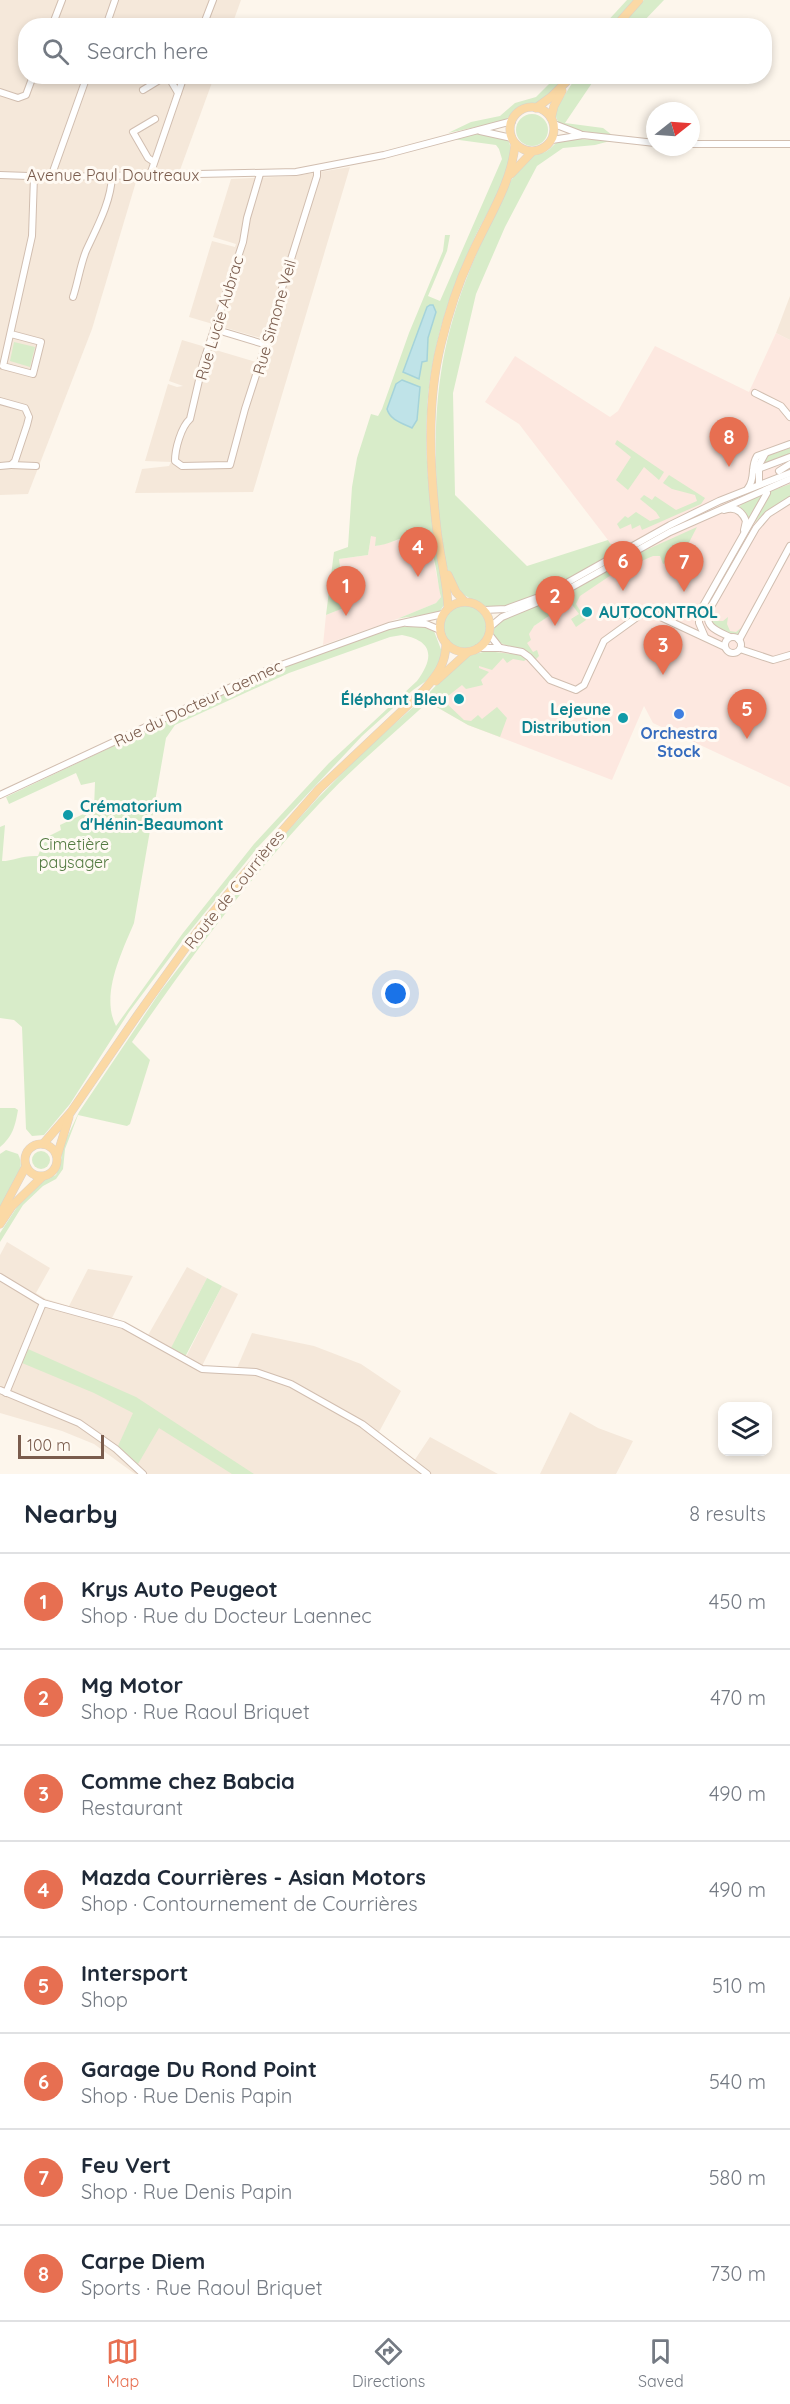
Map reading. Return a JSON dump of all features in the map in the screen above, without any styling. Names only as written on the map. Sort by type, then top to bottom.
[{"type":"main road","points":[[623,18],[639,0]]},
{"type":"main road","points":[[536,108],[563,84]]},
{"type":"main road","points":[[514,141],[523,150],[532,152],[541,150],[552,140],[554,106],[566,84]]},
{"type":"main road","points":[[444,567],[456,592],[464,601],[474,603],[484,610],[489,618],[490,631],[478,648],[468,652],[456,650],[446,643],[440,630],[445,611],[444,567],[437,534],[432,470],[434,381],[440,346],[459,284],[507,180],[514,156],[514,141],[510,129],[512,121],[522,110],[536,108],[544,111],[552,121]]},
{"type":"main road","points":[[507,180],[532,152]]},
{"type":"main road","points":[[445,611],[464,601]]},
{"type":"main road","name":"Route de Courrières","points":[[424,690],[444,663],[446,643]]},
{"type":"main road","name":"Route de Courrières","points":[[43,1144],[71,1112],[197,932],[241,878],[319,789],[424,690],[468,652]]},
{"type":"main road","name":"Route de Courrières","points":[[57,1156],[71,1112]]},
{"type":"main road","points":[[0,1215],[26,1166],[27,1152],[43,1144],[51,1147],[57,1156],[55,1170],[42,1177],[12,1206],[0,1224]]},
{"type":"main road","points":[[26,1166],[32,1174],[42,1177]]},
{"type":"street","points":[[55,18],[62,0]]},
{"type":"street","points":[[109,18],[115,0]]},
{"type":"street","points":[[206,18],[213,0]]},
{"type":"street","points":[[0,92],[18,98],[26,95],[30,84]]},
{"type":"street","points":[[51,177],[84,84]]},
{"type":"street","points":[[143,90],[153,84]]},
{"type":"street","points":[[172,84],[178,93]]},
{"type":"street","points":[[150,175],[181,84]]},
{"type":"street","points":[[154,162],[148,158],[133,132],[155,119]]},
{"type":"street","name":"Avenue Paul Doutreaux","points":[[0,175],[51,177],[286,173],[384,155],[512,121]]},
{"type":"street","points":[[552,121],[584,135]]},
{"type":"street","points":[[476,130],[514,141]]},
{"type":"street","points":[[552,140],[563,136],[584,135],[646,142]]},
{"type":"street","points":[[700,144],[790,144]]},
{"type":"street","name":"Rue Simone Veil","points":[[230,465],[317,176],[317,169]]},
{"type":"street","name":"Rue Lucie Aubrac","points":[[230,465],[182,466],[175,461],[186,423],[190,419],[214,329],[245,234],[247,218],[260,174]]},
{"type":"street","points":[[10,334],[41,342],[33,374],[3,366],[10,334],[32,236],[34,176]]},
{"type":"street","points":[[73,297],[107,198],[112,176]]},
{"type":"street","points":[[214,329],[267,345]]},
{"type":"street","points":[[755,393],[781,406],[790,417]]},
{"type":"street","points":[[0,401],[19,405],[28,412],[27,425],[15,461],[11,465]]},
{"type":"street","points":[[748,488],[761,459],[767,452],[790,444]]},
{"type":"street","points":[[755,473],[790,457]]},
{"type":"street","points":[[780,471],[790,464]]},
{"type":"street","points":[[0,466],[36,466]]},
{"type":"street","points":[[755,473],[763,489]]},
{"type":"street","points":[[755,473],[763,489]]},
{"type":"street","points":[[484,610],[506,609],[547,594],[670,525],[748,488],[763,489],[790,473]]},
{"type":"street","points":[[501,648],[490,631],[502,617],[565,591],[647,544],[714,511],[790,479]]},
{"type":"street","points":[[706,637],[699,626],[699,613],[741,539],[763,489]]},
{"type":"street","points":[[739,640],[710,627],[707,620],[708,612],[756,528],[768,514],[788,503]]},
{"type":"street","points":[[714,511],[732,508],[741,512],[746,524],[741,539]]},
{"type":"street","points":[[740,649],[739,640],[790,546]]},
{"type":"street","name":"Rue du Docteur Laennec","points":[[0,795],[270,669],[401,622],[445,611]]},
{"type":"street","points":[[478,648],[501,648],[525,654],[546,677],[576,690],[584,685],[606,639],[644,614],[652,613],[706,637],[725,647],[731,653],[740,649],[773,660],[790,655]]},
{"type":"street","name":"Rue du Docteur Laennec","points":[[401,622],[426,624],[440,630]]},
{"type":"street","points":[[725,647],[730,637]]},
{"type":"street","points":[[0,1277],[43,1303],[123,1325],[202,1369],[256,1372],[291,1384],[362,1424],[427,1474]]},
{"type":"street","points":[[43,1303],[3,1392],[79,1423],[116,1449],[143,1474]]},
{"type":"shaded area","points":[[0,0],[241,0],[235,18],[18,18],[18,84],[211,84],[180,175],[138,175],[92,329],[28,494],[0,495]]},
{"type":"shaded area","points":[[350,167],[253,492],[135,493],[142,469],[169,466],[171,462],[145,461],[168,384],[183,386],[169,381],[182,340],[256,362],[264,339],[189,317],[212,241],[235,247],[236,244],[213,237],[231,179],[295,176]]},
{"type":"shaded area","points":[[790,296],[790,340],[776,333]]},
{"type":"shaded area","points":[[776,333],[790,340],[790,787],[653,723],[644,706],[612,780],[468,725],[428,702],[480,662],[502,652],[534,626],[624,566],[608,540],[519,424],[485,402],[515,356],[610,417],[618,411],[655,346],[749,392]]},
{"type":"shaded area","points":[[371,536],[377,536],[376,546],[412,536],[426,541],[431,547],[441,597],[436,603],[397,619],[323,645],[326,615],[346,607],[339,559],[368,555]]},
{"type":"shaded area","points":[[7,1242],[50,1268],[36,1293],[46,1299],[69,1306],[88,1269],[133,1276],[112,1318],[147,1337],[187,1267],[207,1278],[172,1348],[186,1357],[222,1286],[238,1294],[202,1366],[237,1368],[252,1333],[314,1346],[361,1364],[401,1391],[379,1432],[414,1461],[430,1437],[498,1474],[135,1474],[94,1444],[62,1431],[0,1413],[0,1255]]},
{"type":"shaded area","points":[[570,1412],[598,1428],[633,1441],[616,1474],[540,1474]]},
{"type":"green space","points":[[627,0],[635,0],[618,18],[610,18]]},
{"type":"green space","points":[[644,0],[664,0],[647,18],[628,18]]},
{"type":"green space","points":[[549,84],[561,84],[539,103],[520,107],[504,121],[448,133],[471,122],[500,116],[515,103],[536,97]]},
{"type":"green space","points":[[572,84],[591,84],[565,123],[603,128],[612,135],[574,130],[558,122],[554,112]]},
{"type":"green space","points":[[532,114],[544,118],[548,130],[544,142],[532,146],[520,142],[516,130],[520,118]]},
{"type":"green space","points":[[474,133],[488,133],[508,140],[510,149],[509,161],[500,188],[475,237],[449,300],[432,367],[427,412],[427,460],[434,532],[445,604],[439,612],[397,619],[436,603],[441,597],[431,550],[421,538],[413,536],[375,546],[376,537],[371,536],[368,555],[339,559],[346,607],[326,615],[334,552],[348,547],[352,487],[357,458],[371,414],[378,416],[382,409],[409,333],[443,251],[445,235],[450,235],[447,251],[428,296],[440,301],[502,159],[496,145],[452,139]],"holes":[[[436,312],[428,338],[427,361],[422,362],[419,378],[405,373]]]},
{"type":"green space","points":[[565,138],[610,141],[563,148],[537,166],[505,227],[476,294],[453,393],[455,495],[527,566],[608,540],[615,551],[534,597],[500,608],[488,607],[458,590],[448,571],[443,550],[438,507],[436,429],[443,360],[461,294],[474,259],[507,187],[517,171],[531,157],[547,151]]},
{"type":"green space","points":[[14,342],[35,347],[30,367],[10,361]]},
{"type":"green space","points":[[617,440],[664,472],[659,480],[644,467],[628,490],[616,480],[631,457],[615,444]]},
{"type":"green space","points":[[790,448],[790,455],[762,465],[767,456]]},
{"type":"green space","points":[[669,475],[705,498],[701,504],[642,530],[640,525],[632,529],[631,524],[620,529],[617,524],[625,516],[628,518],[636,512],[650,521],[660,518],[640,499],[644,495],[652,500],[655,496],[676,510],[697,501],[695,495],[672,489],[663,483]]},
{"type":"green space","points":[[790,484],[790,497],[767,511],[751,526],[771,491]]},
{"type":"green space","points":[[764,494],[749,520],[739,507],[744,502]]},
{"type":"green space","points":[[697,527],[681,558],[663,564],[660,556],[653,556],[630,566],[629,563],[580,596],[576,604],[586,620],[576,627],[571,619],[579,614],[570,602],[534,626],[529,634],[531,640],[527,643],[533,652],[537,650],[539,656],[535,660],[526,652],[504,645],[494,638],[494,629],[501,620],[565,594],[624,560]]},
{"type":"green space","points":[[464,605],[479,612],[486,627],[479,642],[464,649],[449,642],[442,627],[449,612]]},
{"type":"green space","points":[[728,617],[727,624],[730,631],[736,632],[741,628],[738,634],[727,633],[711,625],[711,621],[723,621]]},
{"type":"green space","name":"Cimetière paysager","points":[[419,625],[434,631],[442,652],[438,668],[429,679],[413,690],[362,736],[258,847],[186,936],[129,1012],[70,1104],[44,1135],[32,1136],[26,1129],[22,1027],[14,1020],[0,1018],[0,827],[5,825],[2,861],[38,856],[45,838],[61,830],[60,825],[94,809],[95,782],[81,785],[76,773],[9,804],[6,797],[263,675],[340,644],[401,627]],"holes":[[[402,635],[420,641],[428,652],[423,673],[417,681],[329,763],[254,844],[183,933],[116,1026],[110,1001],[114,974],[134,923],[166,738],[175,725],[289,673],[390,637]]]},
{"type":"green space","points":[[487,651],[521,655],[527,659],[524,661],[513,659],[507,663],[503,658],[492,670],[479,666],[489,672],[481,680],[483,685],[466,689],[462,685],[443,700],[464,720],[471,721],[478,715],[482,719],[497,707],[507,718],[500,737],[468,725],[428,702],[331,791],[244,890],[175,980],[132,1042],[150,1060],[130,1124],[127,1126],[78,1115],[65,1149],[63,1169],[56,1179],[43,1186],[23,1205],[0,1242],[0,1233],[19,1204],[42,1181],[56,1175],[63,1146],[79,1112],[160,992],[266,855],[366,749],[427,695],[463,657]]},
{"type":"green space","points":[[0,1108],[18,1110],[13,1130],[0,1147]]},
{"type":"green space","points":[[6,1150],[18,1154],[21,1168],[16,1182],[0,1209],[0,1154]]},
{"type":"green space","points":[[37,1151],[45,1151],[50,1156],[48,1167],[37,1169],[32,1164],[32,1156]]},
{"type":"green space","points":[[207,1278],[222,1286],[185,1357],[171,1348]]},
{"type":"green space","points":[[28,1349],[136,1397],[254,1474],[232,1474],[159,1428],[138,1464],[118,1446],[133,1413],[94,1393],[22,1363]]},
{"type":"water","points":[[433,305],[436,312],[428,338],[427,361],[422,362],[419,379],[403,372],[427,307]]},
{"type":"water","points":[[402,380],[420,387],[417,420],[412,428],[394,419],[387,409],[396,384]]},
{"type":"place","name":"Carpe Diem","points":[[729,467]]},
{"type":"place","name":"Mazda Courrières - Asian Motors","points":[[418,577]]},
{"type":"place","name":"Garage Du Rond Point","points":[[623,591]]},
{"type":"place","name":"Feu Vert","points":[[684,592]]},
{"type":"place","name":"AUTOCONTROL","points":[[587,612]]},
{"type":"place","name":"Krys Auto Peugeot","points":[[346,616]]},
{"type":"place","name":"Mg Motor","points":[[555,626]]},
{"type":"place","name":"Comme chez Babcia","points":[[663,675]]},
{"type":"place","name":"Éléphant Bleu","points":[[459,699]]},
{"type":"place","name":"Orchestra Stock","points":[[679,714]]},
{"type":"place","name":"Lejeune Distribution","points":[[623,718]]},
{"type":"place","name":"Intersport","points":[[747,739]]},
{"type":"place","name":"Crématorium d'Hénin-Beaumont","points":[[68,815]]}]
